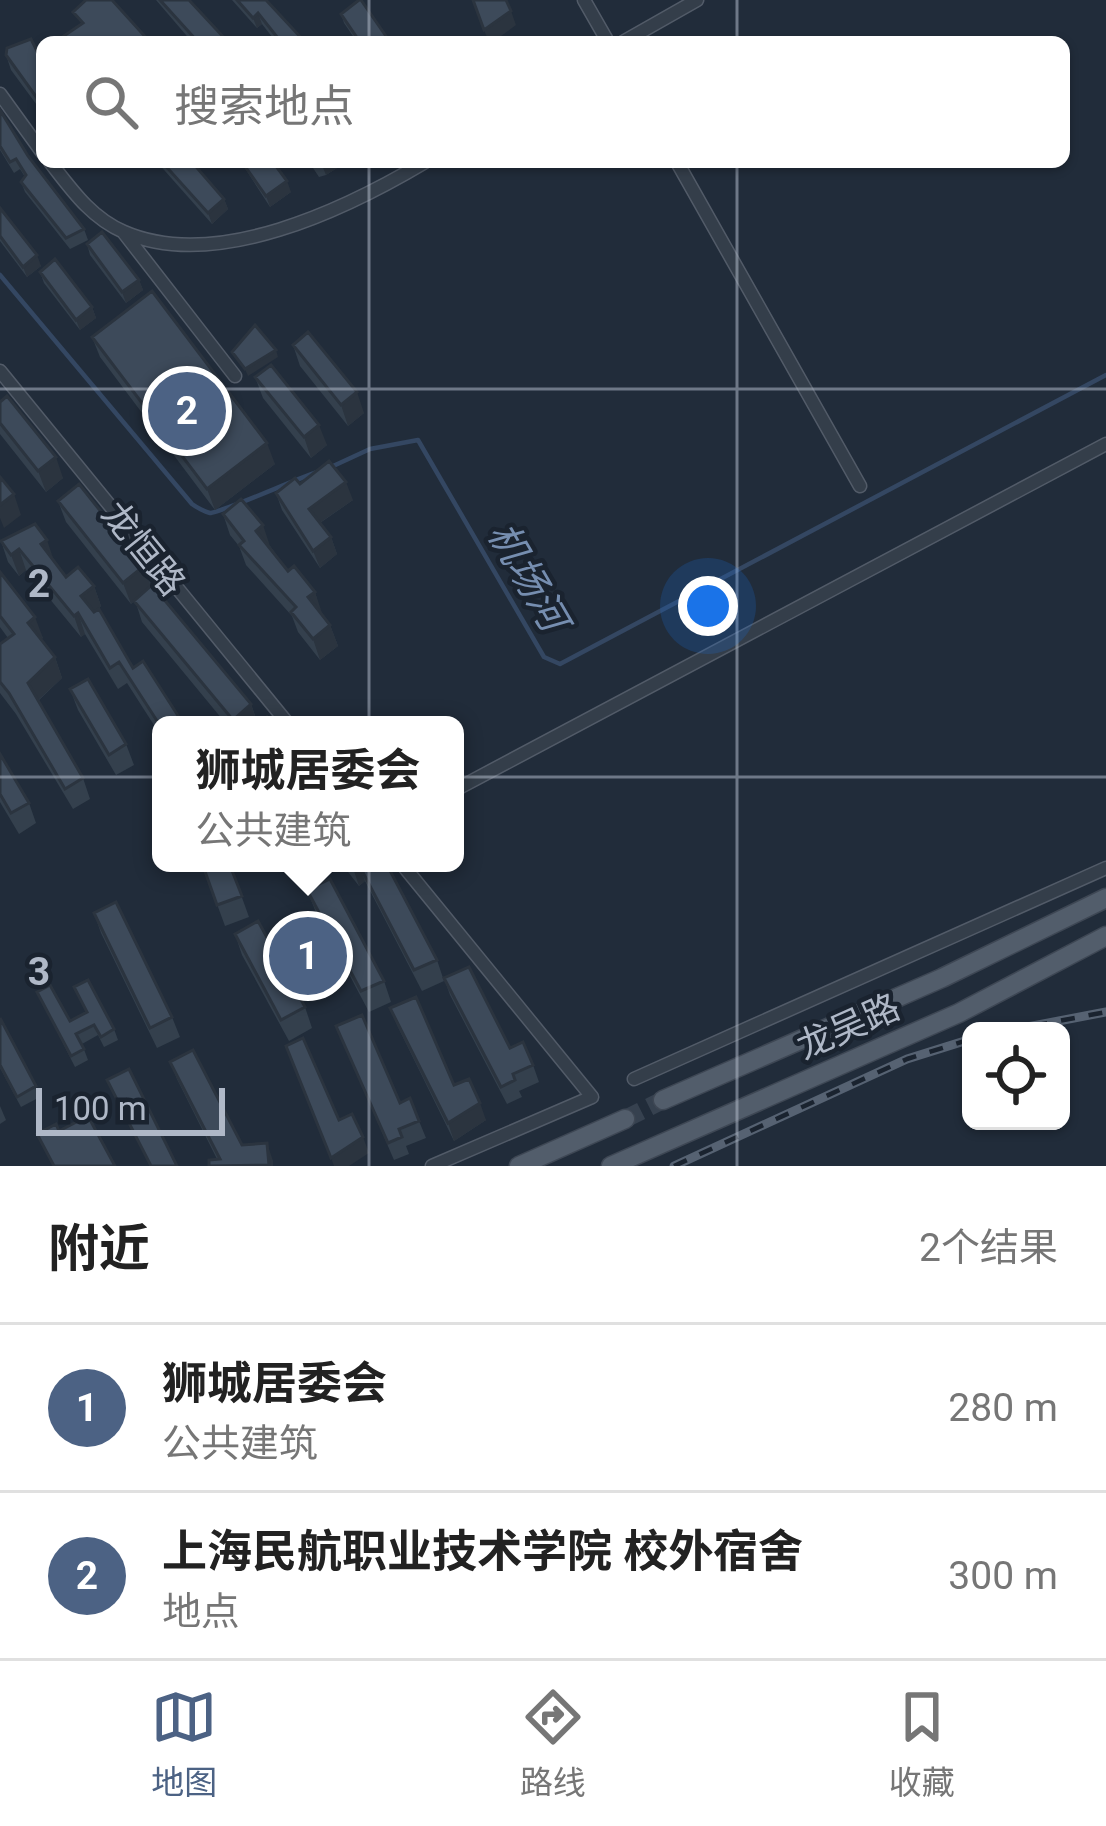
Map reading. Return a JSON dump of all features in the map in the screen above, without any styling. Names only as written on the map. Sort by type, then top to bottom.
[{"type":"main road","name":"龙吴路","points":[[663,1100],[1102,898]]},
{"type":"main road","name":"龙吴路","points":[[611,1166],[959,1013],[1106,936]]},
{"type":"main road","points":[[519,1166],[625,1119]]},
{"type":"street","points":[[584,0],[605,36]]},
{"type":"street","points":[[633,36],[698,0]]},
{"type":"street","points":[[0,94],[36,144]]},
{"type":"street","points":[[55,168],[82,203],[123,232],[235,376]]},
{"type":"street","points":[[123,232],[195,242],[298,225],[349,205],[414,168]]},
{"type":"street","points":[[679,168],[860,486]]},
{"type":"street","name":"龙恒路","points":[[1,374],[282,716]]},
{"type":"street","points":[[464,785],[1106,444]]},
{"type":"street","points":[[634,1079],[1106,868]]},
{"type":"street","points":[[408,872],[592,1097],[432,1166]]},
{"type":"building","points":[[86,0],[112,0],[145,36],[64,36],[83,23],[73,12]]},
{"type":"building","points":[[160,0],[189,0],[222,36],[193,36]]},
{"type":"building","points":[[237,0],[266,0],[299,36],[276,36],[258,13],[253,18]]},
{"type":"building","points":[[361,0],[386,36],[356,36],[341,14]]},
{"type":"building","points":[[473,0],[506,0],[511,11],[484,30]]},
{"type":"building","points":[[31,39],[36,49],[36,97],[6,55],[7,48]]},
{"type":"building","points":[[0,110],[36,168],[84,229],[66,238],[21,182],[26,175],[16,159],[10,162],[0,146]]},
{"type":"building","points":[[167,168],[197,168],[224,199],[208,213]]},
{"type":"building","points":[[246,168],[277,168],[287,181],[266,196]]},
{"type":"building","points":[[0,208],[37,255],[23,267],[0,236]]},
{"type":"building","points":[[102,232],[139,280],[122,292],[87,244]]},
{"type":"building","points":[[55,259],[92,307],[76,320],[40,272]]},
{"type":"building","points":[[152,291],[267,443],[207,489],[92,337]]},
{"type":"building","points":[[255,325],[276,350],[245,369],[232,352]]},
{"type":"building","points":[[308,332],[357,392],[341,405],[293,345]]},
{"type":"building","points":[[271,365],[319,425],[304,437],[255,377]]},
{"type":"building","points":[[7,396],[56,457],[38,471],[0,423],[0,402]]},
{"type":"building","points":[[329,461],[346,482],[309,509],[331,537],[313,551],[276,493],[295,478],[300,484]]},
{"type":"building","points":[[0,477],[14,494],[0,505]]},
{"type":"building","points":[[79,484],[144,566],[123,583],[58,501]]},
{"type":"building","points":[[241,499],[263,525],[256,531],[288,571],[294,566],[315,592],[308,597],[330,625],[313,639],[291,612],[296,607],[239,545],[244,541],[223,514]]},
{"type":"building","points":[[35,524],[47,540],[41,544],[66,577],[78,567],[94,586],[81,596],[94,612],[99,609],[133,668],[143,661],[178,716],[154,716],[119,662],[110,668],[78,613],[74,616],[19,549],[11,555],[1,541]]},
{"type":"building","points":[[0,572],[35,617],[28,623],[55,657],[28,683],[83,778],[65,789],[0,682],[0,644],[14,634],[0,616]]},
{"type":"building","points":[[152,585],[251,704],[238,716],[230,716],[134,601]]},
{"type":"building","points":[[88,679],[126,744],[109,755],[70,689]]},
{"type":"building","points":[[0,754],[29,803],[11,813],[0,794]]},
{"type":"building","points":[[205,872],[233,872],[242,896],[217,905]]},
{"type":"building","points":[[363,872],[391,872],[437,960],[414,970]]},
{"type":"building","points":[[330,879],[384,981],[361,991],[307,890]]},
{"type":"building","points":[[116,902],[172,1017],[150,1028],[94,913]]},
{"type":"building","points":[[258,921],[305,1007],[281,1020],[235,934]]},
{"type":"building","points":[[469,967],[510,1048],[523,1042],[533,1065],[513,1074],[515,1080],[501,1087],[444,978]]},
{"type":"building","points":[[88,980],[114,1029],[101,1037],[94,1025],[76,1034],[84,1049],[71,1056],[37,992],[50,985],[70,1021],[87,1012],[74,987]]},
{"type":"building","points":[[416,997],[454,1085],[469,1079],[480,1103],[448,1123],[390,1008]]},
{"type":"building","points":[[362,1015],[400,1103],[410,1098],[419,1121],[399,1129],[402,1137],[388,1143],[336,1026]]},
{"type":"building","points":[[0,1018],[36,1086],[17,1097],[0,1065]]},
{"type":"building","points":[[303,1038],[339,1120],[352,1114],[363,1137],[331,1158],[286,1046]]},
{"type":"building","points":[[193,1050],[242,1145],[267,1143],[269,1165],[209,1166],[209,1160],[220,1159],[170,1062]]},
{"type":"building","points":[[129,1069],[177,1166],[151,1166],[107,1080]]},
{"type":"building","points":[[88,1116],[115,1166],[54,1166],[37,1134],[56,1124],[59,1131]]},
{"type":"waterway","name":"机场河","points":[[0,275],[196,507],[216,512],[320,471]]},
{"type":"waterway","name":"机场河","points":[[331,467],[370,449],[418,440],[544,657],[560,664],[1106,375]]},
{"type":"tunnel","points":[[625,1119],[663,1100]]},
{"type":"railway","points":[[1053,1022],[1106,1012]]},
{"type":"railway","points":[[674,1166],[907,1059],[962,1042]]},
{"type":"place","name":"上海民航职业技术学院 校外宿舍","points":[[187,411]]},
{"type":"place","name":"狮城居委会","points":[[308,956]]}]
